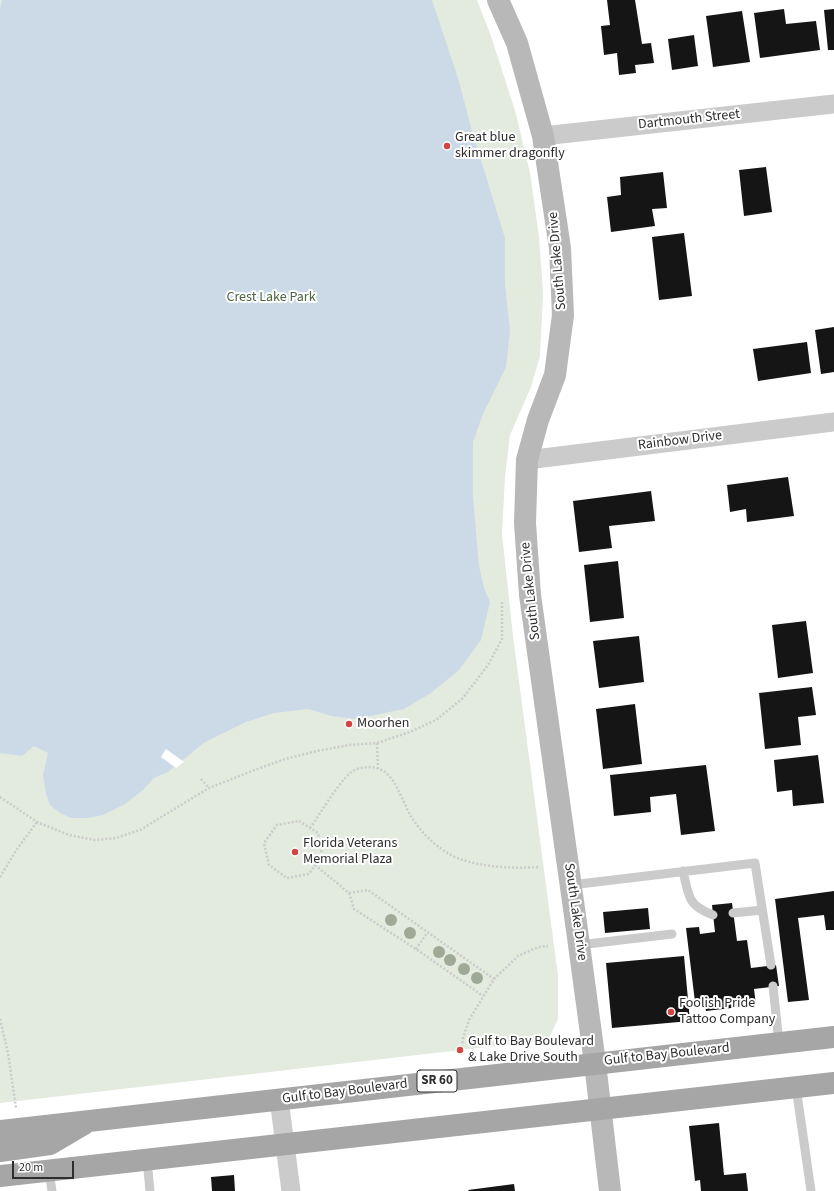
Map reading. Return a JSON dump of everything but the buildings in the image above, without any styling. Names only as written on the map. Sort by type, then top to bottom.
[{"type":"main road","name":"Gulf to Bay Boulevard","points":[[0,1131],[834,1037]]},
{"type":"main road","points":[[0,1176],[51,1181],[147,1160],[834,1083]]},
{"type":"main road","points":[[0,1151],[50,1144],[90,1120]]},
{"type":"street","name":"South Lake Drive","points":[[498,0],[517,43],[543,136],[560,248],[563,315],[555,375],[538,420],[527,460],[524,522],[530,595],[595,1063],[610,1191]]},
{"type":"street","name":"Dartmouth Street","points":[[543,136],[834,104]]},
{"type":"street","name":"Rainbow Drive","points":[[527,460],[834,424]]},
{"type":"street","points":[[279,1099],[291,1191]]},
{"type":"lane","points":[[571,885],[755,863],[771,965]]},
{"type":"lane","points":[[683,872],[689,899],[700,910],[713,915]]},
{"type":"lane","points":[[733,913],[762,910]]},
{"type":"lane","points":[[579,945],[672,934]]},
{"type":"lane","points":[[773,986],[779,1043]]},
{"type":"lane","points":[[796,1087],[811,1191]]},
{"type":"lane","points":[[147,1160],[150,1191]]},
{"type":"path","points":[[0,797],[36,822],[69,836],[95,840],[116,838],[140,830],[209,788],[285,759],[349,745],[377,743],[410,732],[436,720],[463,698],[488,665],[502,639],[502,602]]},
{"type":"path","points":[[377,743],[378,769]]},
{"type":"path","points":[[310,828],[334,792],[350,774],[356,769],[378,769],[387,772],[392,778],[412,817],[422,831],[434,843],[449,854],[465,861],[493,866],[521,868],[538,867]]},
{"type":"path","points":[[201,779],[209,788]]},
{"type":"path","points":[[299,821],[310,828],[318,833],[322,855],[309,874],[287,878],[268,865],[264,843],[277,825],[299,821]]},
{"type":"path","points":[[0,877],[36,822]]},
{"type":"path","points":[[315,866],[349,893],[354,909],[416,949],[482,996]]},
{"type":"path","points":[[349,893],[368,890],[427,933],[494,978]]},
{"type":"path","points":[[416,949],[427,933]]},
{"type":"path","points":[[461,1055],[463,1038],[468,1020],[494,978],[518,956],[538,947],[548,946]]},
{"type":"path","points":[[0,1019],[8,1053],[16,1109]]},
{"type":"green space","name":"Crest Lake Park","points":[[0,0],[477,0],[492,39],[516,114],[530,173],[539,237],[543,293],[540,356],[531,387],[510,435],[505,477],[502,534],[513,636],[558,976],[558,1019],[548,1040],[0,1103]]},
{"type":"water","name":"Crest Lake Park","points":[[2,0],[432,0],[458,78],[472,131],[505,238],[505,284],[510,331],[506,367],[483,414],[473,442],[473,497],[479,566],[484,588],[490,602],[481,640],[459,670],[431,693],[404,709],[355,719],[332,716],[308,709],[274,713],[246,722],[205,742],[168,772],[154,778],[143,790],[125,804],[103,815],[88,818],[71,818],[60,813],[50,805],[46,794],[43,775],[48,753],[34,746],[22,756],[0,753],[0,9]]},
{"type":"pier","points":[[166,749],[184,762],[176,768],[161,757]]},
{"type":"place","name":"Great blue skimmer dragonfly","points":[[447,146]]},
{"type":"place","name":"Moorhen","points":[[349,724]]},
{"type":"place","name":"Florida Veterans Memorial Plaza","points":[[295,852]]},
{"type":"place","name":"Foolish Pride Tattoo Company","points":[[671,1012]]},
{"type":"place","name":"Gulf to Bay Boulevard & Lake Drive South","points":[[460,1050]]}]
